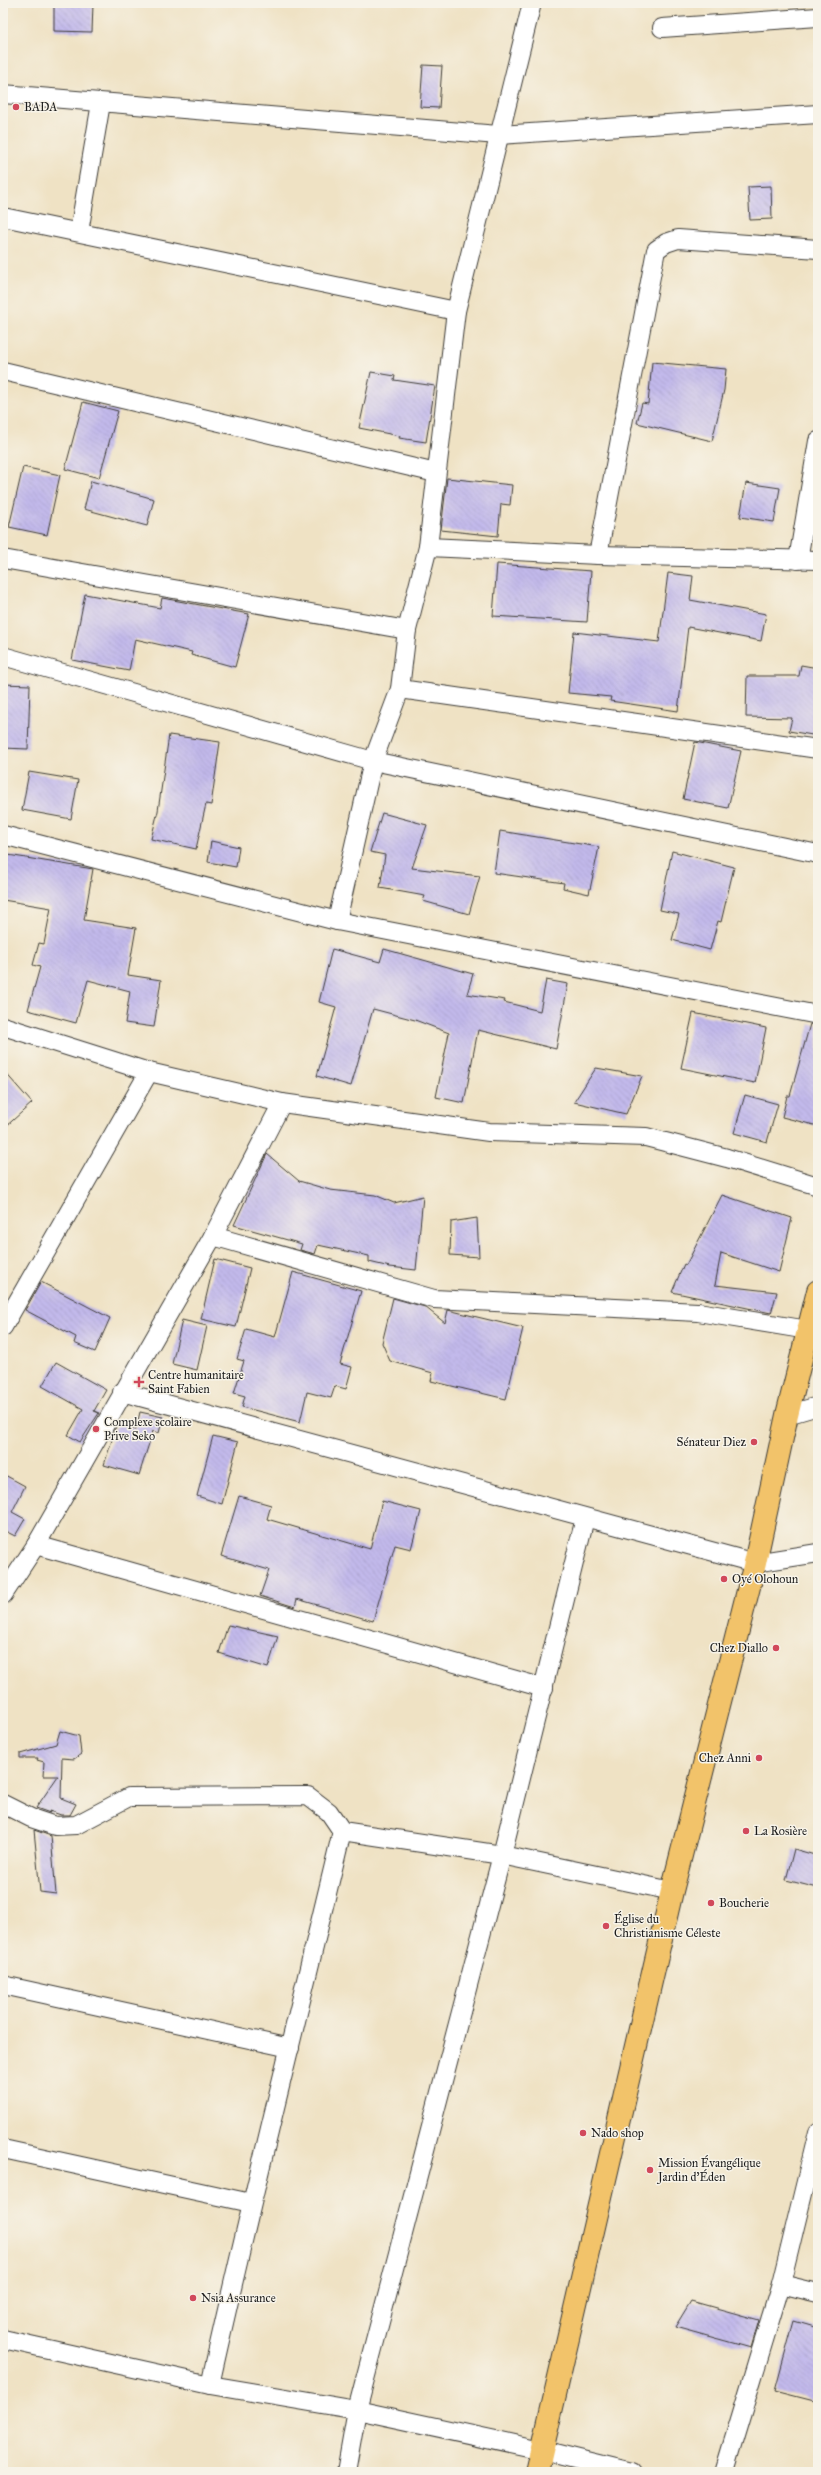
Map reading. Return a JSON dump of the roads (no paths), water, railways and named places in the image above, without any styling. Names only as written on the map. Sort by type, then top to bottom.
[{"type":"main road","points":[[536,2472],[672,1891],[755,1563],[787,1415],[818,1291]]},
{"type":"street","points":[[337,921],[373,761],[400,690],[406,630],[428,547],[456,311],[532,3]]},
{"type":"street","points":[[662,28],[818,17]]},
{"type":"street","points":[[3,94],[498,136],[818,114]]},
{"type":"street","points":[[79,232],[101,103]]},
{"type":"street","points":[[3,217],[456,311]]},
{"type":"street","points":[[598,554],[656,250],[666,243],[678,239],[818,249]]},
{"type":"street","points":[[3,371],[436,473]]},
{"type":"street","points":[[798,560],[818,441]]},
{"type":"street","points":[[428,547],[598,554],[818,560]]},
{"type":"street","points":[[3,559],[406,630]]},
{"type":"street","points":[[3,656],[373,761],[818,854]]},
{"type":"street","points":[[400,690],[818,749]]},
{"type":"street","points":[[3,835],[337,921],[818,1015]]},
{"type":"street","points":[[3,1026],[149,1072],[282,1103],[489,1132],[646,1138],[727,1158],[818,1186]]},
{"type":"street","points":[[3,1327],[149,1072]]},
{"type":"street","points":[[3,1595],[36,1545],[122,1392],[213,1236],[282,1103]]},
{"type":"street","points":[[213,1236],[434,1300],[698,1312],[808,1330]]},
{"type":"street","points":[[122,1392],[755,1563],[818,1554]]},
{"type":"street","points":[[787,1415],[818,1406]]},
{"type":"street","points":[[346,2472],[358,2410],[502,1855],[585,1518]]},
{"type":"street","points":[[36,1545],[544,1688]]},
{"type":"street","points":[[3,1804],[31,1818],[55,1826],[76,1826],[128,1797],[308,1796],[329,1812],[342,1831],[502,1855],[672,1891]]},
{"type":"street","points":[[210,2385],[250,2203],[290,2048],[342,1831]]},
{"type":"street","points":[[3,1985],[290,2048]]},
{"type":"street","points":[[724,2472],[781,2284],[818,2132]]},
{"type":"street","points":[[3,2149],[250,2203]]},
{"type":"street","points":[[781,2284],[818,2293]]},
{"type":"street","points":[[3,2339],[210,2385],[358,2410],[542,2450],[632,2472]]},
{"type":"place","name":"BADA","points":[[16,107]]},
{"type":"place","name":"Centre humanitaire Saint Fabien","points":[[139,1382]]},
{"type":"place","name":"Complexe scolaire Prive Seko","points":[[96,1429]]},
{"type":"place","name":"Sénateur Diez","points":[[754,1442]]},
{"type":"place","name":"Oyé Olohoun","points":[[724,1579]]},
{"type":"place","name":"Chez Diallo","points":[[776,1648]]},
{"type":"place","name":"Chez Anni","points":[[759,1758]]},
{"type":"place","name":"La Rosière","points":[[746,1831]]},
{"type":"place","name":"Boucherie","points":[[711,1903]]},
{"type":"place","name":"Église du Christianisme Céleste","points":[[606,1926]]},
{"type":"place","name":"Nado shop","points":[[583,2133]]},
{"type":"place","name":"Mission Évangélique Jardin d'Éden","points":[[650,2170]]},
{"type":"place","name":"Nsia Assurance","points":[[193,2298]]}]
